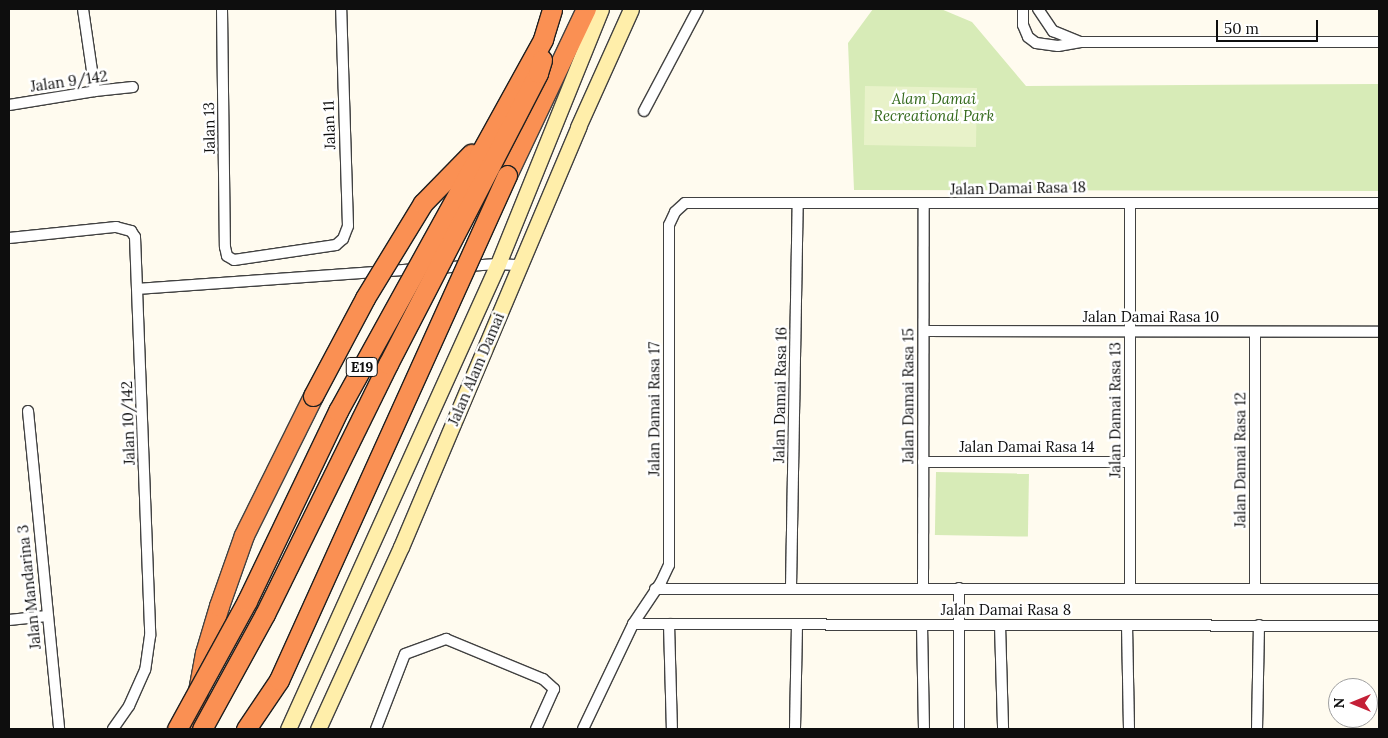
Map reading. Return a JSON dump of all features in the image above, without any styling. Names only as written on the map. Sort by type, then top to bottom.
[{"type":"highway","name":"E19","points":[[177,729],[247,601],[338,410],[487,137],[543,39],[552,9]]},
{"type":"highway","name":"E19","points":[[202,729],[265,614],[388,364],[538,74],[560,9]]},
{"type":"highway","points":[[246,729],[279,680],[507,175],[586,9]]},
{"type":"highway","points":[[538,74],[594,9]]},
{"type":"highway","points":[[191,729],[205,653],[244,535],[365,298],[423,203],[487,137]]},
{"type":"main road","name":"Jalan Alam Damai","points":[[288,729],[498,264],[601,9]]},
{"type":"main road","name":"Jalan Alam Damai","points":[[318,729],[401,547],[631,9]]},
{"type":"street","points":[[83,9],[95,91]]},
{"type":"street","name":"Jalan 13","points":[[222,9],[225,247],[228,256],[234,260],[243,260],[336,244],[343,239]]},
{"type":"street","name":"Jalan 11","points":[[341,9],[348,226],[343,239]]},
{"type":"street","points":[[644,111],[698,9]]},
{"type":"street","points":[[1023,9],[1024,25],[1028,37],[1036,43],[1058,46],[1081,42],[1379,42]]},
{"type":"street","points":[[1038,9],[1053,31],[1081,42]]},
{"type":"street","name":"Jalan 9/142","points":[[9,105],[95,91],[133,87]]},
{"type":"street","name":"Jalan Damai Rasa 13","points":[[1130,202],[1130,588]]},
{"type":"street","name":"Jalan Damai Rasa 18","points":[[670,225],[675,212],[685,203],[1379,203]]},
{"type":"street","name":"Jalan Damai Rasa 16","points":[[791,588],[798,204]]},
{"type":"street","name":"Jalan Damai Rasa 15","points":[[923,588],[924,204]]},
{"type":"street","name":"Jalan Damai Rasa 17","points":[[583,729],[633,624],[665,575],[669,565],[670,225]]},
{"type":"street","name":"Jalan 10/142","points":[[9,238],[125,228],[131,231],[135,238],[150,636],[145,670],[129,706],[113,729]]},
{"type":"street","points":[[138,288],[498,264],[520,265]]},
{"type":"street","name":"Jalan Damai Rasa 10","points":[[924,331],[1379,332]]},
{"type":"street","name":"Jalan Damai Rasa 12","points":[[1255,332],[1255,589]]},
{"type":"street","name":"Jalan Mandarina 3","points":[[28,411],[46,616],[59,729]]},
{"type":"street","name":"Jalan Damai Rasa 14","points":[[923,462],[1130,462]]},
{"type":"street","points":[[959,588],[959,729]]},
{"type":"street","name":"Jalan Damai Rasa 8","points":[[655,589],[1379,589]]},
{"type":"street","points":[[9,620],[46,616]]},
{"type":"street","name":"Jalan Damai Rasa 8","points":[[633,624],[1379,626]]},
{"type":"street","points":[[669,624],[672,729]]},
{"type":"street","points":[[795,729],[796,624]]},
{"type":"street","points":[[922,625],[924,729]]},
{"type":"street","points":[[1000,625],[1003,729]]},
{"type":"street","points":[[1127,625],[1129,729]]},
{"type":"street","points":[[1257,729],[1259,625]]},
{"type":"street","points":[[376,729],[406,654],[446,639],[543,679],[554,689],[536,729]]},
{"type":"green space","name":"Alam Damai Recreational Park","points":[[873,9],[941,9],[972,22],[1026,86],[1379,84],[1379,191],[854,190],[848,43]]},
{"type":"green space","points":[[865,86],[977,88],[976,147],[864,145]]},
{"type":"green space","points":[[936,472],[1029,474],[1028,537],[935,535]]}]
